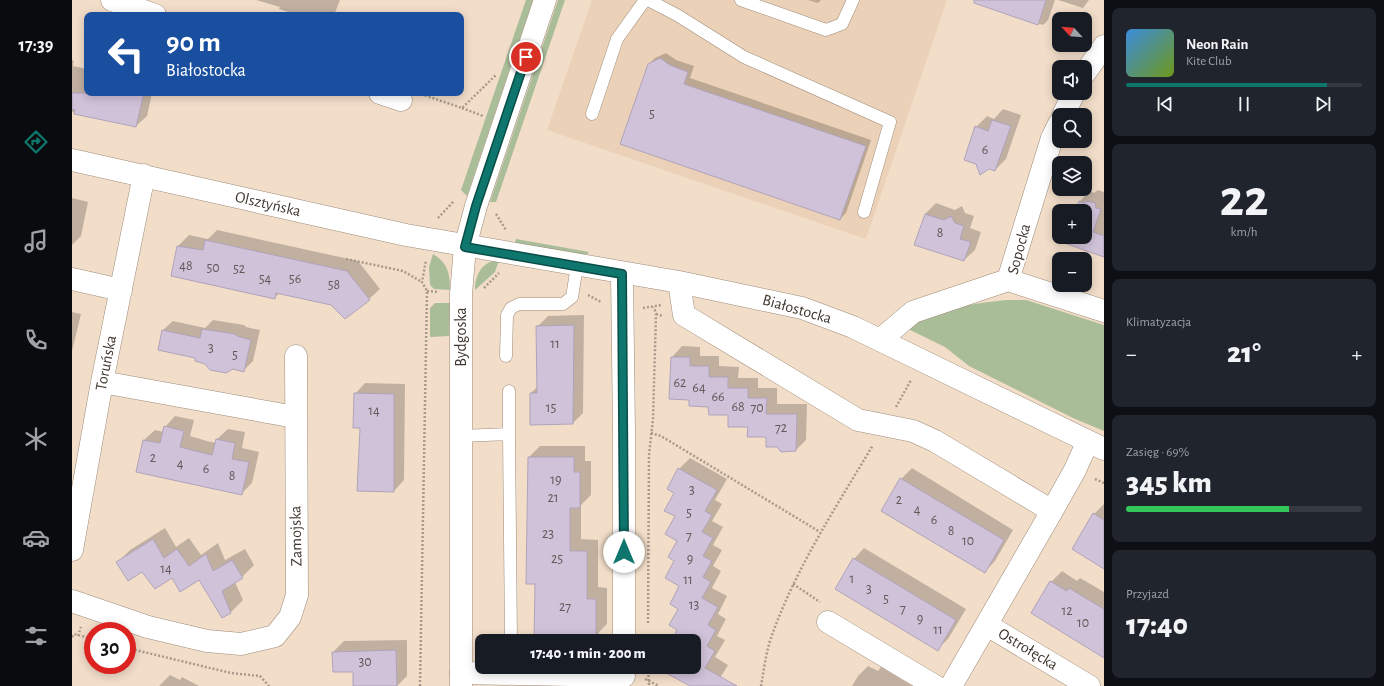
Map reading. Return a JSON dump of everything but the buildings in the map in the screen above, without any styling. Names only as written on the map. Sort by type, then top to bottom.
[{"type":"street","points":[[112,0],[146,12]]},
{"type":"street","name":"Bydgoska","points":[[461,679],[461,294],[465,247],[476,206],[545,0]]},
{"type":"street","points":[[1092,63],[1104,46]]},
{"type":"street","name":"Sopocka","points":[[1052,138],[1008,280],[1104,311]]},
{"type":"street","name":"Olsztyńska","points":[[72,160],[465,247]]},
{"type":"street","name":"Toruńska","points":[[72,550],[78,480],[102,382],[144,175]]},
{"type":"street","name":"Białostocka","points":[[465,247],[622,274],[679,282],[802,308],[880,340],[1096,446]]},
{"type":"street","points":[[622,274],[624,634]]},
{"type":"street","points":[[72,279],[121,290]]},
{"type":"street","points":[[880,340],[913,312],[1008,280]]},
{"type":"street","points":[[679,282],[684,315],[858,420],[913,431],[935,441],[1052,511]]},
{"type":"street","name":"Zamojska","points":[[72,601],[148,627],[207,641],[242,644],[275,636],[290,617],[297,595],[295,417],[296,356]]},
{"type":"street","points":[[102,382],[295,417]]},
{"type":"street","points":[[951,686],[1075,470],[1096,446]]},
{"type":"street","points":[[827,614],[936,686]]},
{"type":"street","name":"Ostrołęcka","points":[[987,625],[1089,686]]},
{"type":"street","points":[[461,679],[511,676],[624,676]]},
{"type":"lane","points":[[592,114],[617,39],[646,0],[677,15],[744,57],[890,122],[864,212]]},
{"type":"lane","points":[[741,0],[826,30],[842,24],[853,0]]},
{"type":"lane","points":[[506,356],[507,315],[511,308],[519,304],[563,304],[572,297],[577,266]]},
{"type":"lane","points":[[509,391],[511,634]]},
{"type":"lane","points":[[461,436],[509,434]]},
{"type":"path","points":[[462,108],[498,73]]},
{"type":"path","points":[[410,97],[462,108],[483,116]]},
{"type":"path","points":[[422,282],[433,224],[455,200]]},
{"type":"path","points":[[346,259],[403,272],[422,282],[428,291],[420,686]]},
{"type":"path","points":[[648,626],[649,455],[656,314],[654,307]]},
{"type":"path","points":[[761,686],[771,637],[794,584],[820,532],[912,379]]},
{"type":"path","points":[[651,433],[661,436],[820,532]]},
{"type":"path","points":[[794,584],[827,614]]},
{"type":"path","points":[[72,637],[74,634],[84,637]]},
{"type":"path","points":[[136,650],[231,672],[260,676],[269,686]]},
{"type":"path","points":[[648,674],[649,686]]},
{"type":"shaded area","points":[[592,0],[947,0],[866,239],[547,130]]},
{"type":"green space","points":[[526,0],[533,0],[467,196],[461,190]]},
{"type":"green space","points":[[558,0],[565,0],[496,202],[490,202]]},
{"type":"green space","points":[[516,239],[589,252],[584,258],[514,246]]},
{"type":"green space","points":[[433,254],[442,261],[447,269],[449,274],[450,290],[434,289],[430,285],[429,267]]},
{"type":"green space","points":[[499,260],[495,272],[475,290],[476,279],[484,266],[493,261]]},
{"type":"green space","points":[[1006,300],[1026,300],[1104,325],[1104,431],[1073,418],[969,366],[945,347],[904,327],[928,315],[940,311],[967,305]]},
{"type":"green space","points":[[435,303],[450,303],[449,336],[430,337],[430,308]]},
{"type":"route","points":[[526,57],[476,206],[465,247],[622,274],[624,552]]}]
